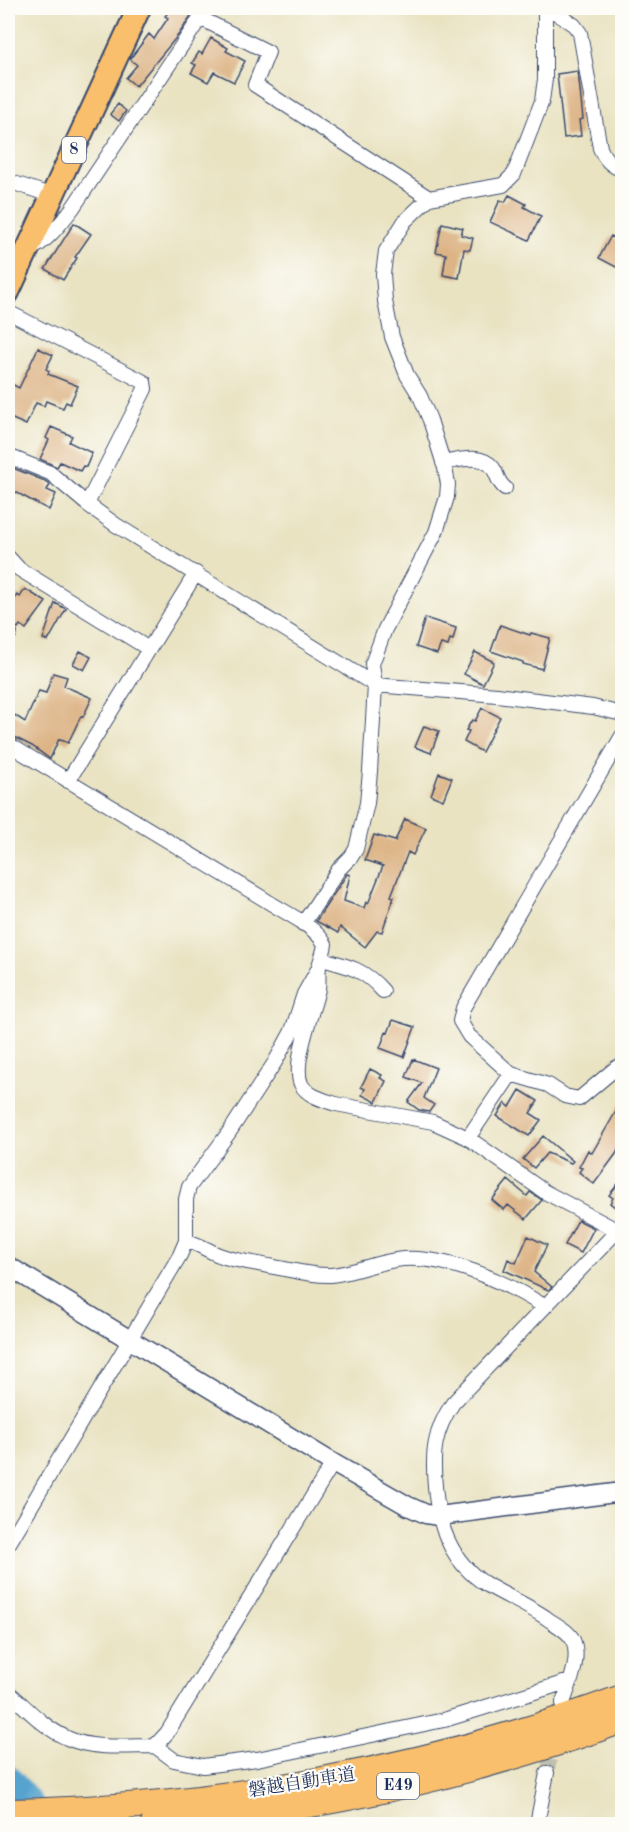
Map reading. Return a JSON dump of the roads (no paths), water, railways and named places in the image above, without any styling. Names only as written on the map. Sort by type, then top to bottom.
[{"type":"highway","name":"磐越自動車道","points":[[164,1817],[257,1791],[353,1776],[474,1747],[622,1698]]},
{"type":"highway","name":"磐越自動車道","points":[[8,1812],[72,1811],[164,1817],[275,1810],[359,1796],[484,1765],[569,1740],[622,1720]]},
{"type":"main road","name":"8","points":[[8,292],[139,8]]},
{"type":"street","points":[[303,924],[339,869],[351,857],[358,841],[368,793],[375,685],[372,664],[377,647],[436,532],[447,497],[448,484],[430,420],[420,396],[407,375],[392,337],[385,301],[386,251],[405,221],[429,198],[503,184],[514,174],[542,102],[545,79],[544,8]]},
{"type":"street","points":[[549,8],[574,25],[580,33],[600,148],[604,158],[611,165],[622,170]]},
{"type":"street","points":[[27,251],[38,246],[72,209],[204,13],[268,52],[255,85],[429,198]]},
{"type":"street","points":[[8,182],[53,196]]},
{"type":"street","points":[[8,312],[144,382],[145,389],[87,504]]},
{"type":"street","points":[[8,456],[50,473],[116,525],[375,685],[497,695],[593,707],[622,714]]},
{"type":"street","points":[[443,463],[465,459],[484,460],[493,469],[499,483],[505,488]]},
{"type":"street","points":[[8,557],[19,569],[149,649]]},
{"type":"street","points":[[69,781],[196,573]]},
{"type":"street","points":[[622,736],[462,1008],[460,1021],[469,1036],[512,1074],[548,1085],[565,1096],[579,1099],[622,1065]]},
{"type":"street","points":[[8,744],[303,924],[321,938],[325,944],[318,987],[301,1049],[299,1076],[303,1087],[322,1100],[433,1122],[468,1138],[545,1192],[620,1232],[544,1306],[461,1394],[441,1423],[435,1441],[433,1462],[439,1516],[443,1532],[456,1557],[488,1585],[537,1612],[571,1637],[576,1653],[563,1702]]},
{"type":"street","points":[[321,963],[352,967],[372,978],[383,991]]},
{"type":"street","points":[[8,1545],[180,1255],[186,1241],[186,1199],[189,1187],[230,1131],[275,1062],[292,1030],[304,993],[321,963]]},
{"type":"street","points":[[468,1138],[512,1074]]},
{"type":"street","points":[[186,1241],[231,1258],[302,1272],[331,1275],[401,1259],[422,1259],[480,1274],[518,1290],[544,1306]]},
{"type":"street","points":[[8,1266],[333,1463],[426,1514],[439,1516],[622,1492]]},
{"type":"street","points":[[155,1746],[167,1733],[333,1463]]},
{"type":"street","points":[[8,1692],[49,1727],[66,1738],[78,1742],[112,1746],[155,1746],[174,1760],[203,1766],[257,1759],[444,1720],[570,1681]]},
{"type":"street","points":[[537,1824],[547,1773]]},
{"type":"waterway","points":[[8,1778],[45,1824]]},
{"type":"tunnel","points":[[547,1773],[555,1740]]}]
